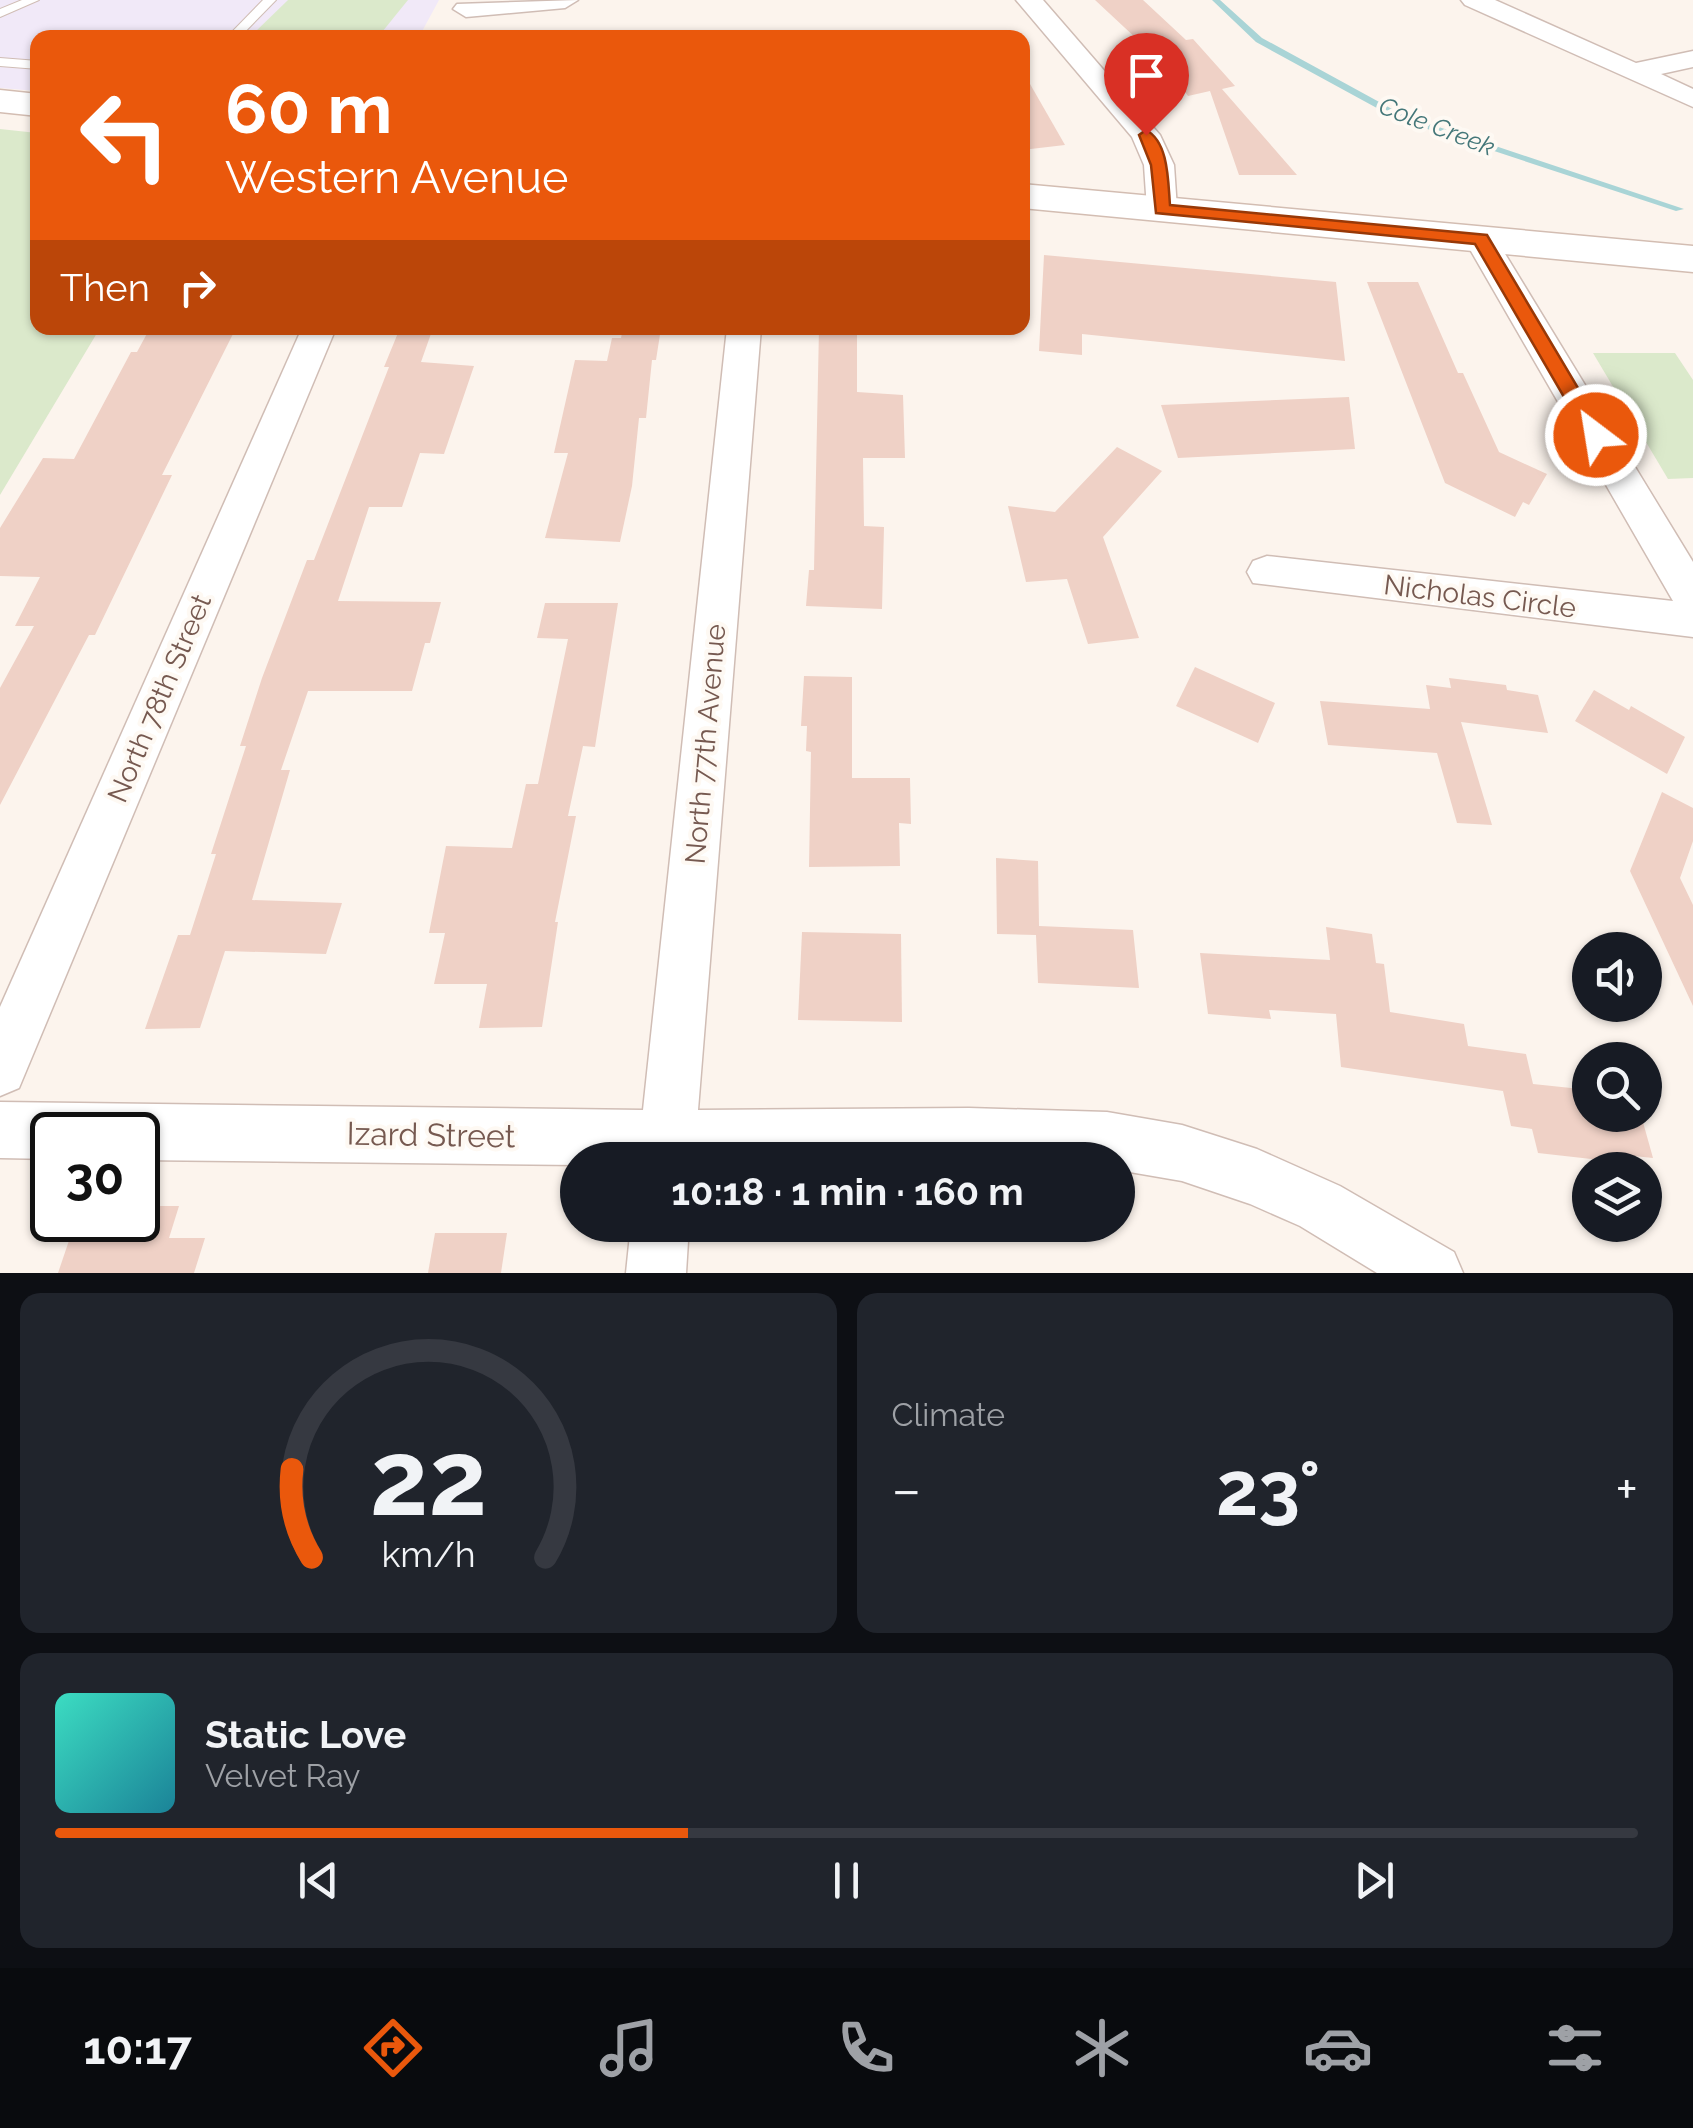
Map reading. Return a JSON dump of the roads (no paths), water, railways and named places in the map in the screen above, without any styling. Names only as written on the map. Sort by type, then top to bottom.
[{"type":"street","points":[[456,30],[468,4],[565,0]]},
{"type":"street","points":[[1029,0],[1146,135],[1159,165],[1162,209]]},
{"type":"street","points":[[1474,0],[1693,99]]},
{"type":"street","points":[[1634,72],[1693,58]]},
{"type":"street","points":[[0,102],[30,104]]},
{"type":"street","points":[[1030,197],[1693,259]]},
{"type":"street","points":[[1480,239],[1693,598]]},
{"type":"street","name":"North 78th Street","points":[[0,1070],[316,335]]},
{"type":"street","name":"North 77th Avenue","points":[[668,1142],[743,335]]},
{"type":"street","name":"Nicholas Circle","points":[[1267,572],[1693,620]]},
{"type":"street","name":"Izard Street","points":[[0,1130],[560,1146]]},
{"type":"street","name":"Izard Street","points":[[840,1142],[989,1136],[1119,1142]]},
{"type":"street","name":"Izard Street","points":[[1135,1145],[1182,1153],[1257,1178],[1320,1206],[1433,1273]]},
{"type":"street","points":[[656,1273],[659,1242]]},
{"type":"lane","points":[[0,13],[33,0]]},
{"type":"lane","points":[[240,30],[270,0]]},
{"type":"lane","points":[[0,62],[30,64]]},
{"type":"waterway","name":"Cole Creek","points":[[1216,0],[1259,40],[1400,117],[1679,209]]}]
